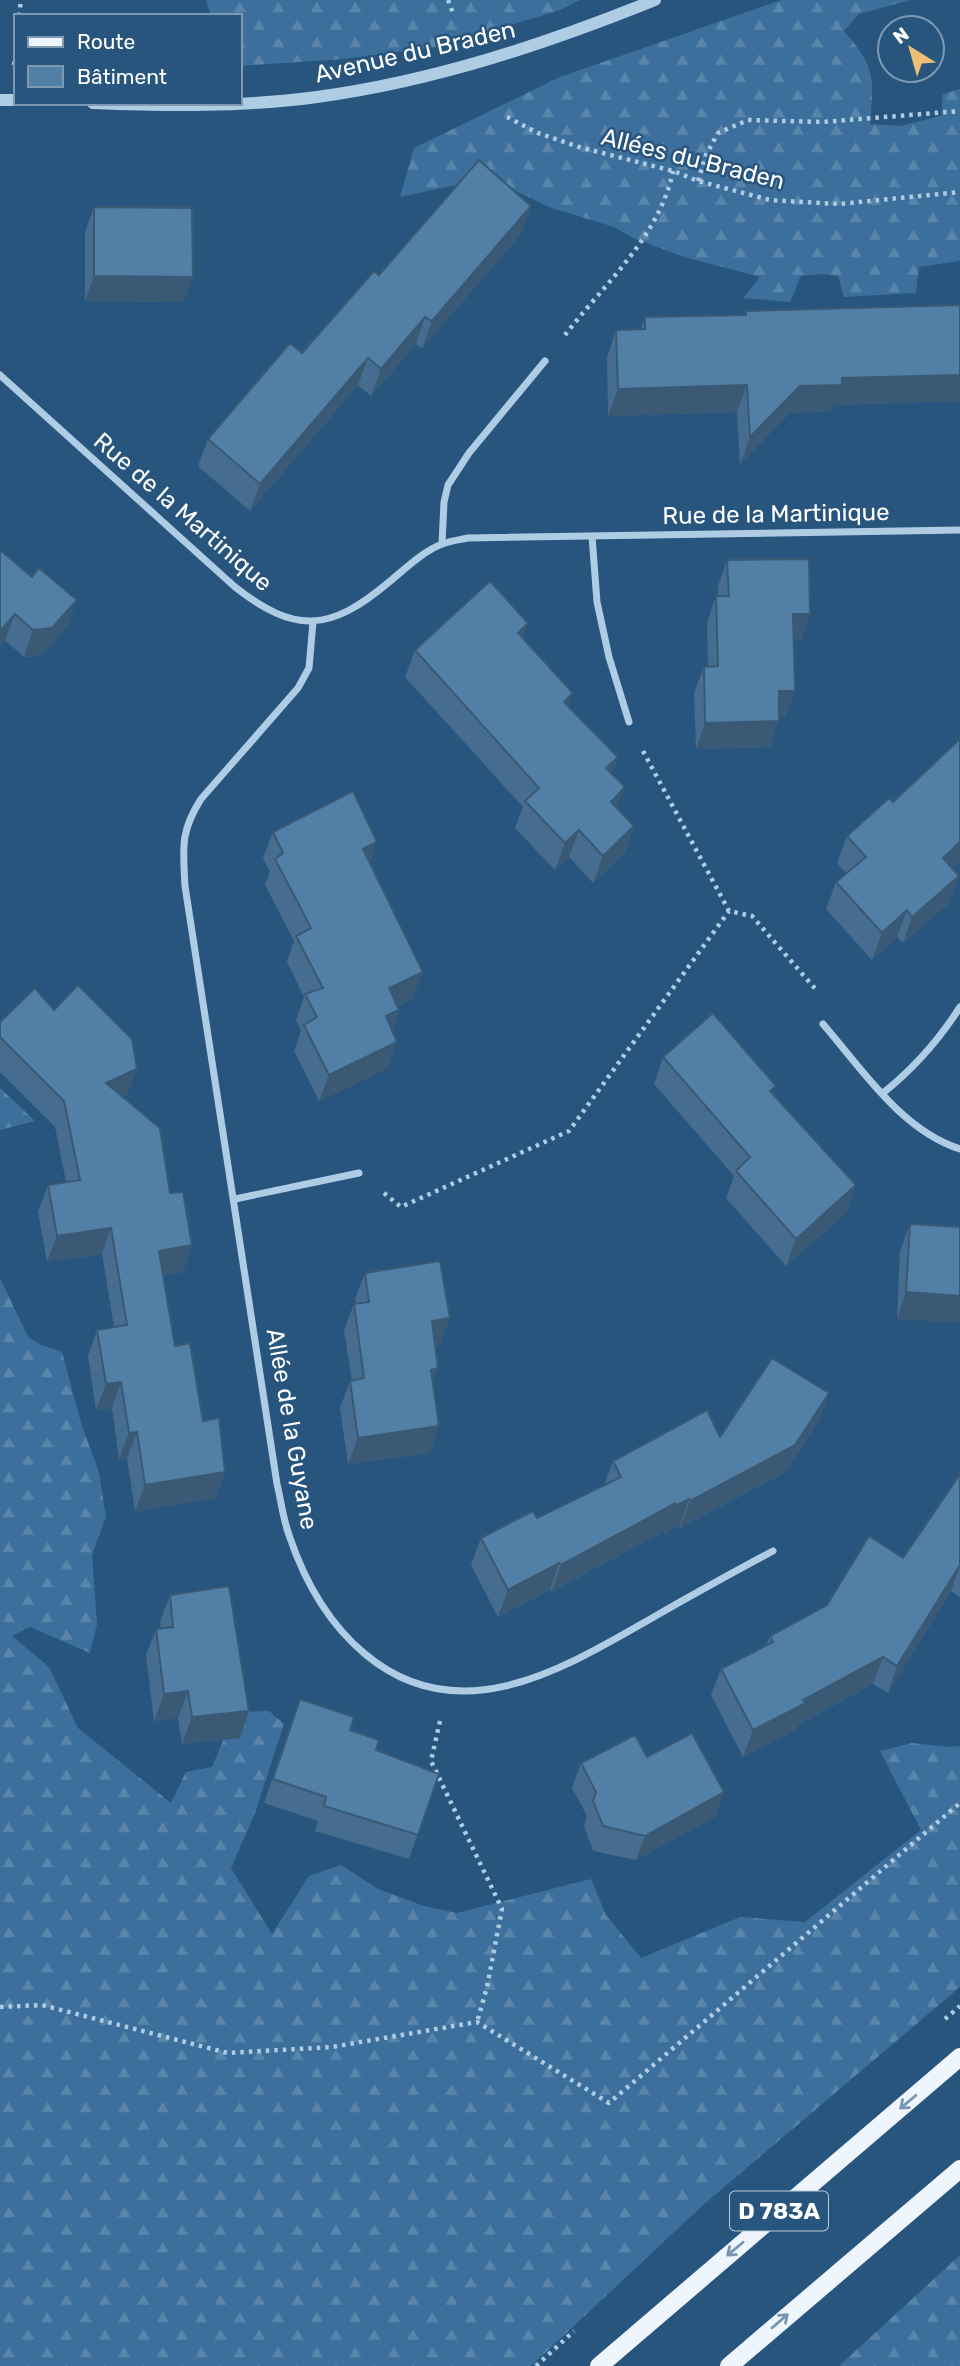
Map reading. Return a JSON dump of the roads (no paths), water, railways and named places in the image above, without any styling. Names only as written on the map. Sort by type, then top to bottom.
[{"type":"main road","name":"D 783A","points":[[599,2366],[960,2057]]},
{"type":"main road","points":[[729,2366],[960,2169]]},
{"type":"street","name":"Avenue du Braden","points":[[242,104],[317,97],[435,74],[522,50],[655,0]]},
{"type":"street","points":[[442,544],[444,502],[448,485],[469,453],[545,361]]},
{"type":"street","name":"Rue de la Martinique","points":[[0,375],[235,587],[258,606],[291,620],[313,622],[343,613],[361,603],[426,552],[442,544],[482,537],[960,530]]},
{"type":"street","points":[[592,536],[597,602],[609,657],[629,722]]},
{"type":"street","name":"Allée de la Guyane","points":[[313,622],[309,668],[298,688],[201,799],[191,815],[184,835],[185,886],[277,1483],[293,1545],[326,1613],[351,1643],[381,1668],[404,1681],[446,1691],[475,1692],[505,1688],[547,1674],[773,1551]]},
{"type":"street","points":[[883,1093],[905,1076],[926,1053],[960,1007]]},
{"type":"street","points":[[823,1024],[883,1093],[924,1132],[940,1142],[960,1149]]},
{"type":"street","points":[[235,1199],[359,1173]]}]
